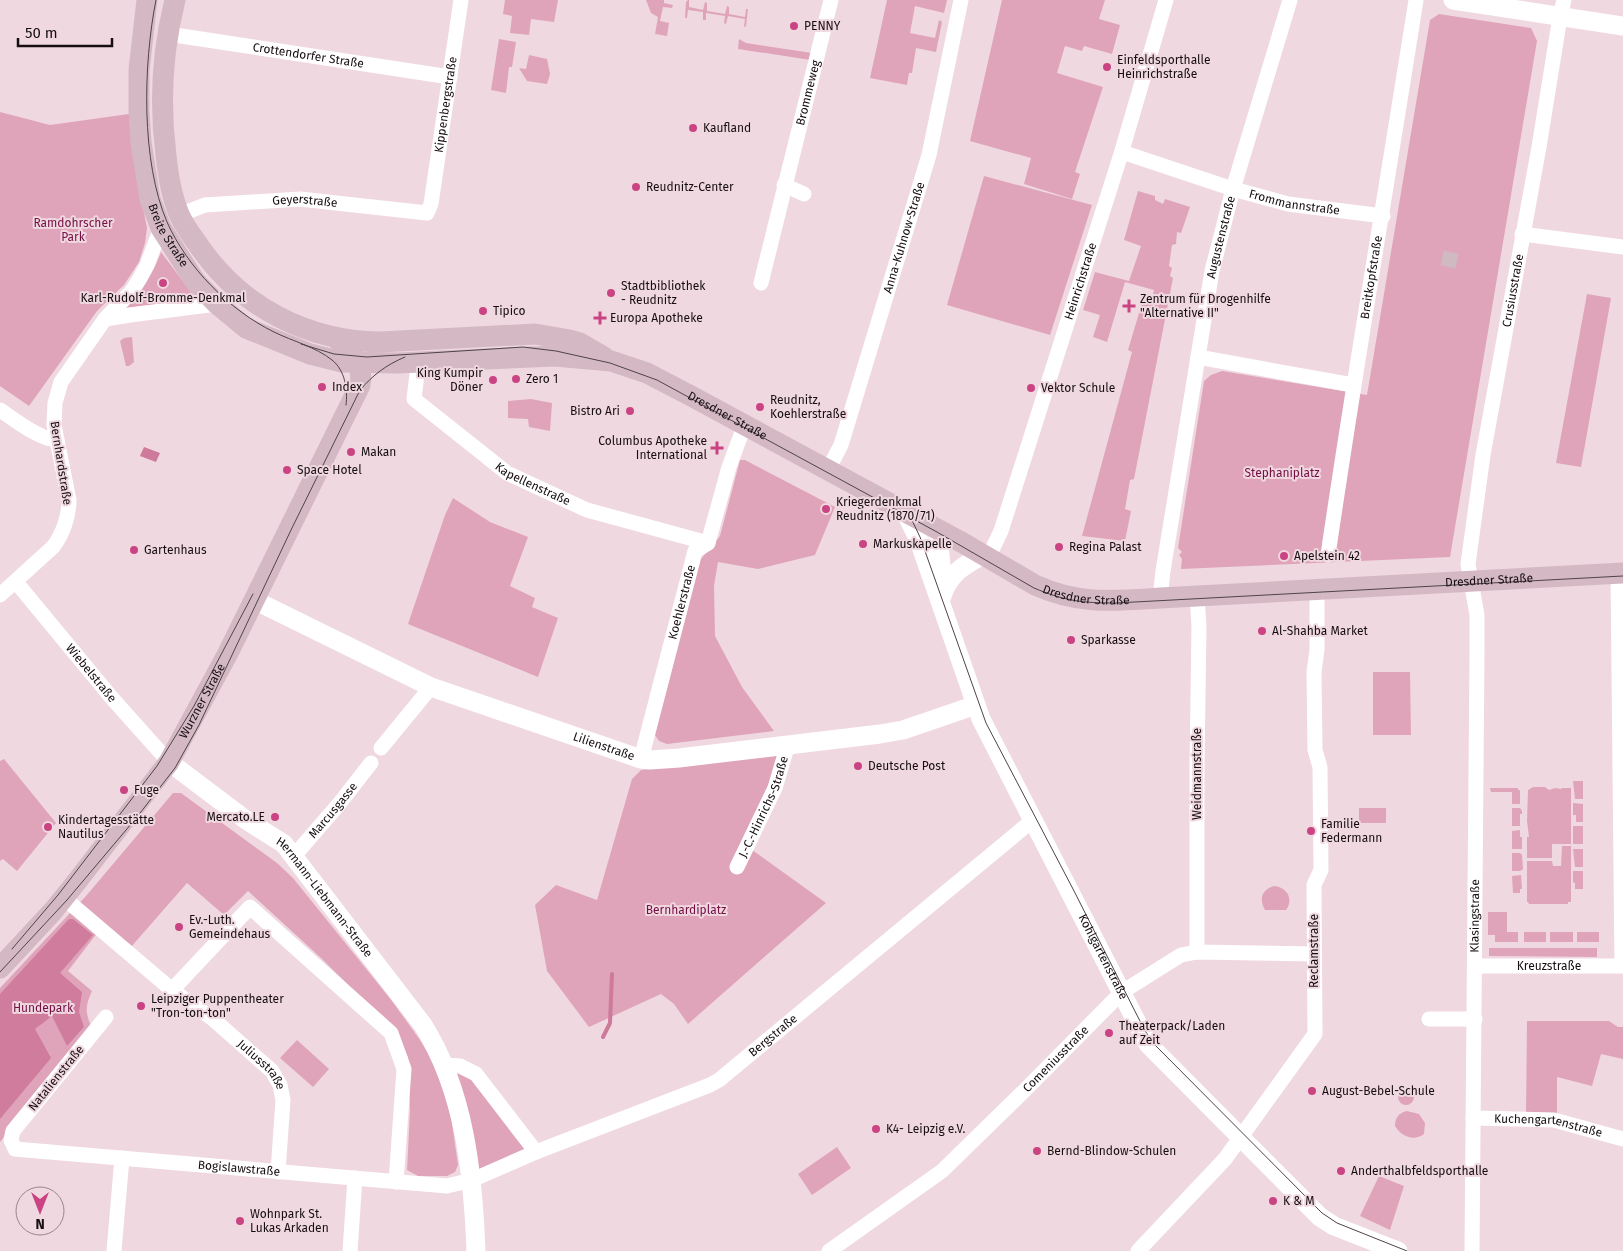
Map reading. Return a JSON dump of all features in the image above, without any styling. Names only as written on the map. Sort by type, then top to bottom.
[{"type":"main road","name":"Breite Straße","points":[[147,0],[139,70],[141,142],[150,200],[161,228],[195,281],[216,304],[246,328],[310,354],[361,364]]},
{"type":"main road","name":"Breite Straße","points":[[175,0],[162,71],[164,140],[168,174],[179,215],[213,266],[225,280],[242,294],[280,318],[319,334],[337,339]]},
{"type":"main road","name":"Dresdner Straße","points":[[337,339],[357,342],[535,334],[559,337],[580,343],[611,360],[658,378],[937,529],[1035,585],[1064,596],[1090,600],[1160,598],[1621,574]]},
{"type":"main road","points":[[337,339],[361,364],[391,341]]},
{"type":"main road","name":"Dresdner Straße","points":[[361,364],[420,366],[555,356],[611,360]]},
{"type":"main road","points":[[336,360],[346,376],[351,393]]},
{"type":"main road","name":"Wurzner Straße","points":[[0,968],[64,898],[169,762],[228,653],[351,393],[360,385],[362,378],[361,364]]},
{"type":"street","name":"Kippenbergstraße","points":[[430,210],[461,0]]},
{"type":"street","name":"Brommeweg","points":[[761,283],[831,0]]},
{"type":"street","name":"Anna-Kuhnow-Straße","points":[[828,470],[841,446],[929,155],[962,0]]},
{"type":"street","name":"Heinrichstraße","points":[[986,557],[1001,531],[1122,152],[1166,0]]},
{"type":"street","name":"Augustenstraße","points":[[1160,598],[1212,271],[1233,189],[1290,0]]},
{"type":"street","name":"Breitkopfstraße","points":[[1328,555],[1353,385],[1383,216],[1416,0]]},
{"type":"street","points":[[1453,0],[1562,8],[1623,26]]},
{"type":"street","name":"Crusiusstraße","points":[[1471,582],[1468,564],[1483,455],[1539,147],[1562,8]]},
{"type":"street","name":"Crottendorfer Straße","points":[[168,34],[450,77]]},
{"type":"street","name":"Frommannstraße","points":[[1122,152],[1233,189],[1288,204],[1383,216]]},
{"type":"street","points":[[784,185],[804,194]]},
{"type":"street","name":"Geyerstraße","points":[[179,215],[205,205],[300,199],[427,213],[430,210]]},
{"type":"street","name":"Bernhardstraße","points":[[0,595],[53,547],[59,538],[68,514],[69,500],[54,425],[55,403],[60,382],[105,319],[132,291],[147,265],[161,228]]},
{"type":"street","points":[[1522,234],[1623,247]]},
{"type":"street","points":[[105,319],[130,314],[216,304]]},
{"type":"street","points":[[1198,357],[1353,385]]},
{"type":"street","name":"Kapellenstraße","points":[[420,366],[414,399],[507,473],[588,510],[708,543]]},
{"type":"street","points":[[0,410],[24,426],[47,438],[57,440]]},
{"type":"street","name":"Koehlerstraße","points":[[641,759],[695,551],[708,543],[744,424]]},
{"type":"street","name":"Kohlgartenstraße","points":[[906,512],[940,599],[976,704],[1000,757],[1148,1044],[1320,1217],[1371,1246],[1398,1251]]},
{"type":"street","points":[[924,556],[937,529]]},
{"type":"street","name":"Kohlgartenstraße","points":[[937,529],[941,564],[940,599]]},
{"type":"street","points":[[940,599],[956,571],[971,561],[986,557]]},
{"type":"street","points":[[1621,574],[1622,966]]},
{"type":"street","name":"Wiebelstraße","points":[[16,582],[111,697],[169,762]]},
{"type":"street","name":"Klasingstraße","points":[[1471,582],[1477,615],[1472,1251]]},
{"type":"street","name":"Reclamstraße","points":[[1138,1251],[1225,1159],[1315,1034],[1314,884],[1321,870],[1320,767],[1315,750],[1314,672],[1317,650],[1317,590]]},
{"type":"street","name":"Weidmannstraße","points":[[1197,596],[1199,626],[1197,952]]},
{"type":"street","name":"Lilienstraße","points":[[254,600],[432,687],[641,759],[679,758],[903,730],[976,704]]},
{"type":"street","points":[[381,748],[432,687]]},
{"type":"street","name":"J.-C.-Hinrichs-Straße","points":[[737,868],[775,788],[788,744]]},
{"type":"street","name":"Hermann-Liebmann-Straße","points":[[169,762],[246,820],[284,844],[423,1025],[435,1044],[444,1065],[463,1127],[472,1180],[476,1251]]},
{"type":"street","name":"Marcusgasse","points":[[294,856],[371,763]]},
{"type":"street","name":"Bergstraße","points":[[472,1180],[536,1152],[720,1080],[1033,820]]},
{"type":"street","name":"Juliusstraße","points":[[64,898],[172,990],[213,1019],[272,1071],[280,1085],[283,1100],[278,1172]]},
{"type":"street","points":[[172,990],[250,907],[391,1033],[404,1069],[396,1182]]},
{"type":"street","name":"Comeniusstraße","points":[[829,1251],[942,1171],[1122,992],[1181,955],[1197,952],[1314,954]]},
{"type":"street","name":"Kreuzstraße","points":[[1475,966],[1622,966]]},
{"type":"street","name":"Natalienstraße","points":[[11,1140],[13,1131],[106,1017]]},
{"type":"street","points":[[1429,1018],[1475,1019]]},
{"type":"street","points":[[444,1065],[460,1066],[476,1074],[536,1152]]},
{"type":"street","name":"Kuchengartenstraße","points":[[1473,1118],[1554,1120],[1623,1139]]},
{"type":"street","name":"Bogislawstraße","points":[[11,1140],[15,1149],[278,1172],[448,1186],[472,1180]]},
{"type":"street","points":[[114,1251],[122,1158]]},
{"type":"street","points":[[350,1251],[355,1178]]},
{"type":"green space","points":[[505,0],[558,0],[554,22],[531,19],[529,35],[510,33],[512,16],[503,14]]},
{"type":"green space","points":[[646,0],[664,0],[664,3],[673,5],[672,8],[663,7],[660,21],[669,23],[667,36],[655,34],[658,17],[651,13]]},
{"type":"green space","points":[[688,0],[689,7],[703,10],[705,2],[707,3],[707,11],[725,14],[727,6],[729,7],[729,14],[745,17],[746,9],[748,9],[746,26],[744,27],[745,19],[728,16],[726,24],[724,23],[725,16],[706,13],[706,20],[703,20],[703,12],[688,10],[687,18],[685,18],[686,2]]},
{"type":"green space","points":[[887,0],[947,0],[944,13],[915,6],[910,33],[935,38],[939,20],[942,22],[936,52],[916,48],[912,73],[909,73],[907,85],[870,78]]},
{"type":"green space","points":[[1002,0],[1105,0],[1099,19],[1120,25],[1112,54],[1084,46],[1082,51],[1065,46],[1057,73],[1103,87],[1075,172],[1080,174],[1072,199],[1024,184],[1031,158],[970,141]]},
{"type":"green space","name":"Stephaniplatz","points":[[1439,14],[1531,28],[1537,41],[1450,557],[1181,569],[1182,559],[1179,555],[1182,552],[1178,548],[1204,381],[1211,375],[1222,371],[1367,395],[1430,20]]},
{"type":"green space","points":[[499,39],[516,42],[512,67],[509,67],[506,93],[491,90]]},
{"type":"green space","points":[[739,39],[746,43],[812,53],[811,60],[738,49]]},
{"type":"green space","points":[[529,55],[547,59],[550,74],[547,84],[527,81],[519,68],[526,69]]},
{"type":"green space","name":"Ramdohrscher Park","points":[[0,112],[50,125],[129,114],[133,157],[147,228],[139,262],[124,285],[97,311],[29,406],[0,386]]},
{"type":"green space","points":[[984,176],[1092,205],[1050,335],[947,305]]},
{"type":"green space","points":[[1138,191],[1155,196],[1155,200],[1163,204],[1165,199],[1190,207],[1181,233],[1177,232],[1176,244],[1172,245],[1169,266],[1172,268],[1170,276],[1173,278],[1134,479],[1130,480],[1125,509],[1131,511],[1125,541],[1082,536],[1132,352],[1128,350],[1143,300],[1151,302],[1154,290],[1125,282],[1107,342],[1093,337],[1100,315],[1083,310],[1095,272],[1129,281],[1141,246],[1124,240]]},
{"type":"green space","points":[[161,252],[194,296],[191,300],[125,308],[146,282]]},
{"type":"green space","points":[[1587,294],[1611,298],[1581,467],[1556,463]]},
{"type":"green space","points":[[132,337],[134,362],[126,366],[120,341],[124,338]]},
{"type":"green space","points":[[531,399],[552,403],[550,431],[529,427],[528,419],[508,418],[508,401]]},
{"type":"green space","points":[[740,460],[745,460],[835,507],[815,555],[758,569],[718,562],[714,586],[715,636],[742,687],[774,731],[667,744],[659,741],[655,735],[701,559],[720,536]]},
{"type":"green space","points":[[453,498],[490,522],[528,537],[510,586],[535,598],[532,607],[558,618],[538,677],[408,624],[445,515]]},
{"type":"green space","points":[[1373,672],[1410,672],[1411,735],[1373,735]]},
{"type":"green space","name":"Bernhardiplatz","points":[[783,749],[773,782],[741,842],[826,903],[688,1024],[674,1004],[661,994],[589,1027],[547,971],[535,905],[556,885],[597,900],[632,779],[641,770],[769,753]]},
{"type":"green space","points":[[4,759],[56,823],[17,871],[3,859],[0,861],[0,761]]},
{"type":"green space","points":[[1573,781],[1583,781],[1583,799],[1575,799]]},
{"type":"green space","points":[[1533,787],[1545,787],[1549,790],[1571,788],[1571,844],[1552,844],[1552,858],[1527,858],[1527,837],[1529,837],[1527,821],[1528,790]]},
{"type":"green space","points":[[1490,788],[1518,788],[1520,790],[1520,804],[1512,804],[1512,792],[1491,792]]},
{"type":"green space","name":"Hundepark","points":[[173,793],[181,793],[277,863],[293,878],[392,1001],[438,1069],[451,1116],[458,1165],[455,1172],[447,1176],[418,1176],[407,1170],[410,1111],[408,1057],[395,1031],[321,958],[248,891],[224,915],[187,883],[131,947],[104,924],[68,971],[92,991],[87,1009],[92,1028],[0,1142],[0,988],[86,896]]},
{"type":"green space","points":[[1573,803],[1583,804],[1583,822],[1576,822],[1576,815],[1573,815]]},
{"type":"green space","points":[[1359,808],[1386,808],[1386,823],[1359,823]]},
{"type":"green space","points":[[1512,808],[1520,808],[1522,811],[1522,814],[1520,814],[1520,826],[1512,826]]},
{"type":"green space","points":[[1573,826],[1583,826],[1583,844],[1573,844]]},
{"type":"green space","points":[[1520,830],[1522,849],[1512,849],[1512,831]]},
{"type":"green space","points":[[1562,846],[1571,846],[1571,902],[1568,902],[1568,904],[1529,904],[1527,902],[1527,861],[1552,861],[1553,866],[1561,866]]},
{"type":"green space","points":[[1573,849],[1583,849],[1583,867],[1575,867]]},
{"type":"green space","points":[[1512,853],[1520,853],[1522,855],[1523,869],[1520,871],[1512,871]]},
{"type":"green space","points":[[1573,871],[1583,871],[1583,889],[1575,889]]},
{"type":"green space","points":[[1521,875],[1522,889],[1520,889],[1520,893],[1513,893],[1512,876]]},
{"type":"green space","points":[[1274,886],[1286,891],[1288,894],[1289,902],[1286,910],[1265,910],[1262,895],[1266,890]]},
{"type":"green space","points":[[1488,912],[1507,912],[1507,932],[1518,932],[1518,942],[1495,942],[1495,935],[1488,935]]},
{"type":"green space","points":[[69,919],[73,919],[93,935],[60,973],[82,992],[79,1012],[84,1027],[67,1046],[52,1016],[35,1029],[51,1058],[0,1119],[0,994]]},
{"type":"green space","points":[[1524,932],[1546,932],[1546,942],[1524,942]]},
{"type":"green space","points":[[1550,932],[1573,932],[1573,942],[1550,942]]},
{"type":"green space","points":[[1577,932],[1599,932],[1599,942],[1577,942]]},
{"type":"green space","points":[[1489,948],[1597,948],[1597,957],[1489,956]]},
{"type":"green space","points":[[1527,1021],[1609,1021],[1618,1027],[1623,1027],[1623,1059],[1601,1054],[1592,1086],[1557,1077],[1557,1114],[1526,1114]]},
{"type":"green space","points":[[297,1040],[329,1069],[313,1087],[280,1058]]},
{"type":"green space","points":[[444,1065],[460,1066],[536,1152],[472,1180]]},
{"type":"green space","points":[[1403,1089],[1409,1089],[1414,1094],[1412,1103],[1403,1105],[1398,1100],[1398,1094]]},
{"type":"green space","points":[[1407,1111],[1419,1114],[1425,1123],[1424,1134],[1416,1138],[1408,1137],[1395,1126],[1400,1114]]},
{"type":"green space","points":[[837,1147],[851,1168],[812,1195],[798,1174]]},
{"type":"green space","points":[[1379,1176],[1404,1186],[1390,1230],[1360,1216]]},
{"type":"shaded area","points":[[144,447],[160,453],[156,462],[140,456]]},
{"type":"waterway","points":[[603,1037],[610,1023],[612,974]]},
{"type":"tunnel","points":[[1448,267],[1452,248]]},
{"type":"tram line","points":[[156,0],[149,54],[147,113],[152,171],[167,222],[175,239],[198,271],[211,286],[241,312],[274,332],[319,351],[336,364],[345,381],[346,405]]},
{"type":"tram line","points":[[301,344],[334,354],[367,357],[523,347],[556,351],[610,363],[657,380],[937,532],[1034,588],[1055,596],[1074,600],[1116,603],[1623,576]]},
{"type":"tram line","points":[[0,972],[67,900],[137,817],[175,768],[199,725],[291,530],[360,390],[380,371],[405,357]]},
{"type":"tram line","points":[[910,516],[920,537],[986,723],[1144,1029],[1153,1043],[1322,1213],[1337,1223],[1407,1251]]},
{"type":"tram line","points":[[12,949],[58,895],[157,766],[194,706],[253,594]]},
{"type":"place","name":"PENNY","points":[[794,26]]},
{"type":"place","name":"Einfeldsporthalle Heinrichstraße","points":[[1107,67]]},
{"type":"place","name":"Kaufland","points":[[693,128]]},
{"type":"place","name":"Reudnitz-Center","points":[[636,187]]},
{"type":"place","name":"Karl-Rudolf-Bromme-Denkmal","points":[[163,283]]},
{"type":"place","name":"Stadtbibliothek - Reudnitz","points":[[611,293]]},
{"type":"place","name":"Zentrum für Drogenhilfe \"Alternative II\"","points":[[1129,306]]},
{"type":"place","name":"Tipico","points":[[483,311]]},
{"type":"place","name":"Europa Apotheke","points":[[600,318]]},
{"type":"place","name":"Zero 1","points":[[516,379]]},
{"type":"place","name":"King Kumpir Döner","points":[[493,380]]},
{"type":"place","name":"Index","points":[[322,387]]},
{"type":"place","name":"Vektor Schule","points":[[1031,388]]},
{"type":"place","name":"Reudnitz, Koehlerstraße","points":[[760,407]]},
{"type":"place","name":"Bistro Ari","points":[[630,411]]},
{"type":"place","name":"Columbus Apotheke International","points":[[717,448]]},
{"type":"place","name":"Makan","points":[[351,452]]},
{"type":"place","name":"Space Hotel","points":[[287,470]]},
{"type":"place","name":"Kriegerdenkmal Reudnitz (1870/71)","points":[[826,509]]},
{"type":"place","name":"Markuskapelle","points":[[863,544]]},
{"type":"place","name":"Regina Palast","points":[[1059,547]]},
{"type":"place","name":"Gartenhaus","points":[[134,550]]},
{"type":"place","name":"Apelstein 42","points":[[1284,556]]},
{"type":"place","name":"Al-Shahba Market","points":[[1262,631]]},
{"type":"place","name":"Sparkasse","points":[[1071,640]]},
{"type":"place","name":"Deutsche Post","points":[[858,766]]},
{"type":"place","name":"Fuge","points":[[124,790]]},
{"type":"place","name":"Mercato.LE","points":[[275,817]]},
{"type":"place","name":"Kindertagesstätte Nautilus","points":[[48,827]]},
{"type":"place","name":"Familie Federmann","points":[[1311,831]]},
{"type":"place","name":"Ev.-Luth. Gemeindehaus","points":[[179,927]]},
{"type":"place","name":"Leipziger Puppentheater \"Tron-ton-ton\"","points":[[141,1006]]},
{"type":"place","name":"Theaterpack/Laden auf Zeit","points":[[1109,1033]]},
{"type":"place","name":"August-Bebel-Schule","points":[[1312,1091]]},
{"type":"place","name":"K4- Leipzig e.V.","points":[[876,1129]]},
{"type":"place","name":"Bernd-Blindow-Schulen","points":[[1037,1151]]},
{"type":"place","name":"Anderthalbfeldsporthalle","points":[[1341,1171]]},
{"type":"place","name":"K & M","points":[[1273,1201]]},
{"type":"place","name":"Wohnpark St. Lukas Arkaden","points":[[240,1221]]}]
